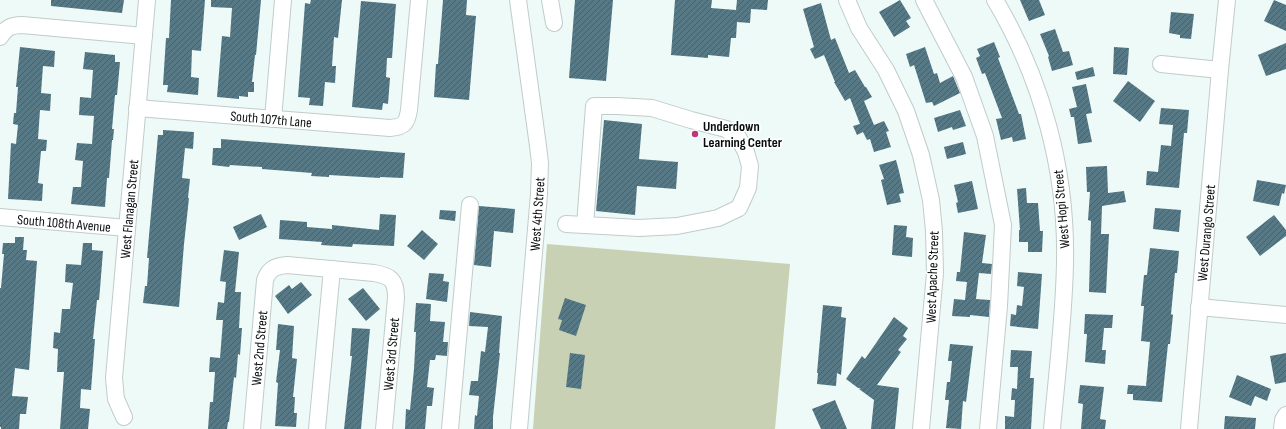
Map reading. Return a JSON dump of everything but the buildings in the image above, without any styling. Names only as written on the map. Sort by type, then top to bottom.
[{"type":"street","name":"West Flanagan Street","points":[[124,417],[116,399],[114,378],[147,0]]},
{"type":"street","points":[[273,119],[282,0]]},
{"type":"street","name":"South 107th Lane","points":[[137,108],[397,128],[404,124],[408,118],[419,0]]},
{"type":"street","name":"West 4th Street","points":[[518,0],[540,163],[539,201],[519,429]]},
{"type":"street","points":[[550,0],[554,23]]},
{"type":"street","name":"West Apache Street","points":[[847,0],[859,28],[886,70],[906,111],[921,155],[931,200],[935,244],[935,273],[921,429]]},
{"type":"street","points":[[924,0],[964,77],[985,136],[1003,225],[999,306],[988,429]]},
{"type":"street","name":"West Hopi Street","points":[[995,0],[1024,56],[1041,100],[1052,140],[1061,188],[1065,267],[1052,429]]},
{"type":"street","name":"West Durango Street","points":[[1189,429],[1220,70],[1228,0]]},
{"type":"street","points":[[2,34],[9,27],[22,25],[144,36]]},
{"type":"street","points":[[1161,64],[1220,70]]},
{"type":"street","points":[[566,224],[639,228],[677,226],[718,218],[740,208],[748,188],[750,166],[746,152],[738,137],[726,129],[652,108],[594,106],[585,225]]},
{"type":"street","points":[[450,429],[470,204]]},
{"type":"street","name":"South 108th Avenue","points":[[0,217],[127,228]]},
{"type":"street","name":"West 2nd Street","points":[[252,429],[265,280],[271,269],[287,265],[332,269]]},
{"type":"street","points":[[317,429],[332,269]]},
{"type":"street","name":"West 3rd Street","points":[[332,269],[380,274],[387,276],[395,285],[396,298],[384,429]]},
{"type":"street","points":[[1199,308],[1286,315]]},
{"type":"street","points":[[1282,429],[1283,420],[1286,415]]},
{"type":"green space","points":[[547,244],[790,264],[775,429],[533,429]]},
{"type":"place","name":"Underdown Learning Center","points":[[695,134]]}]
